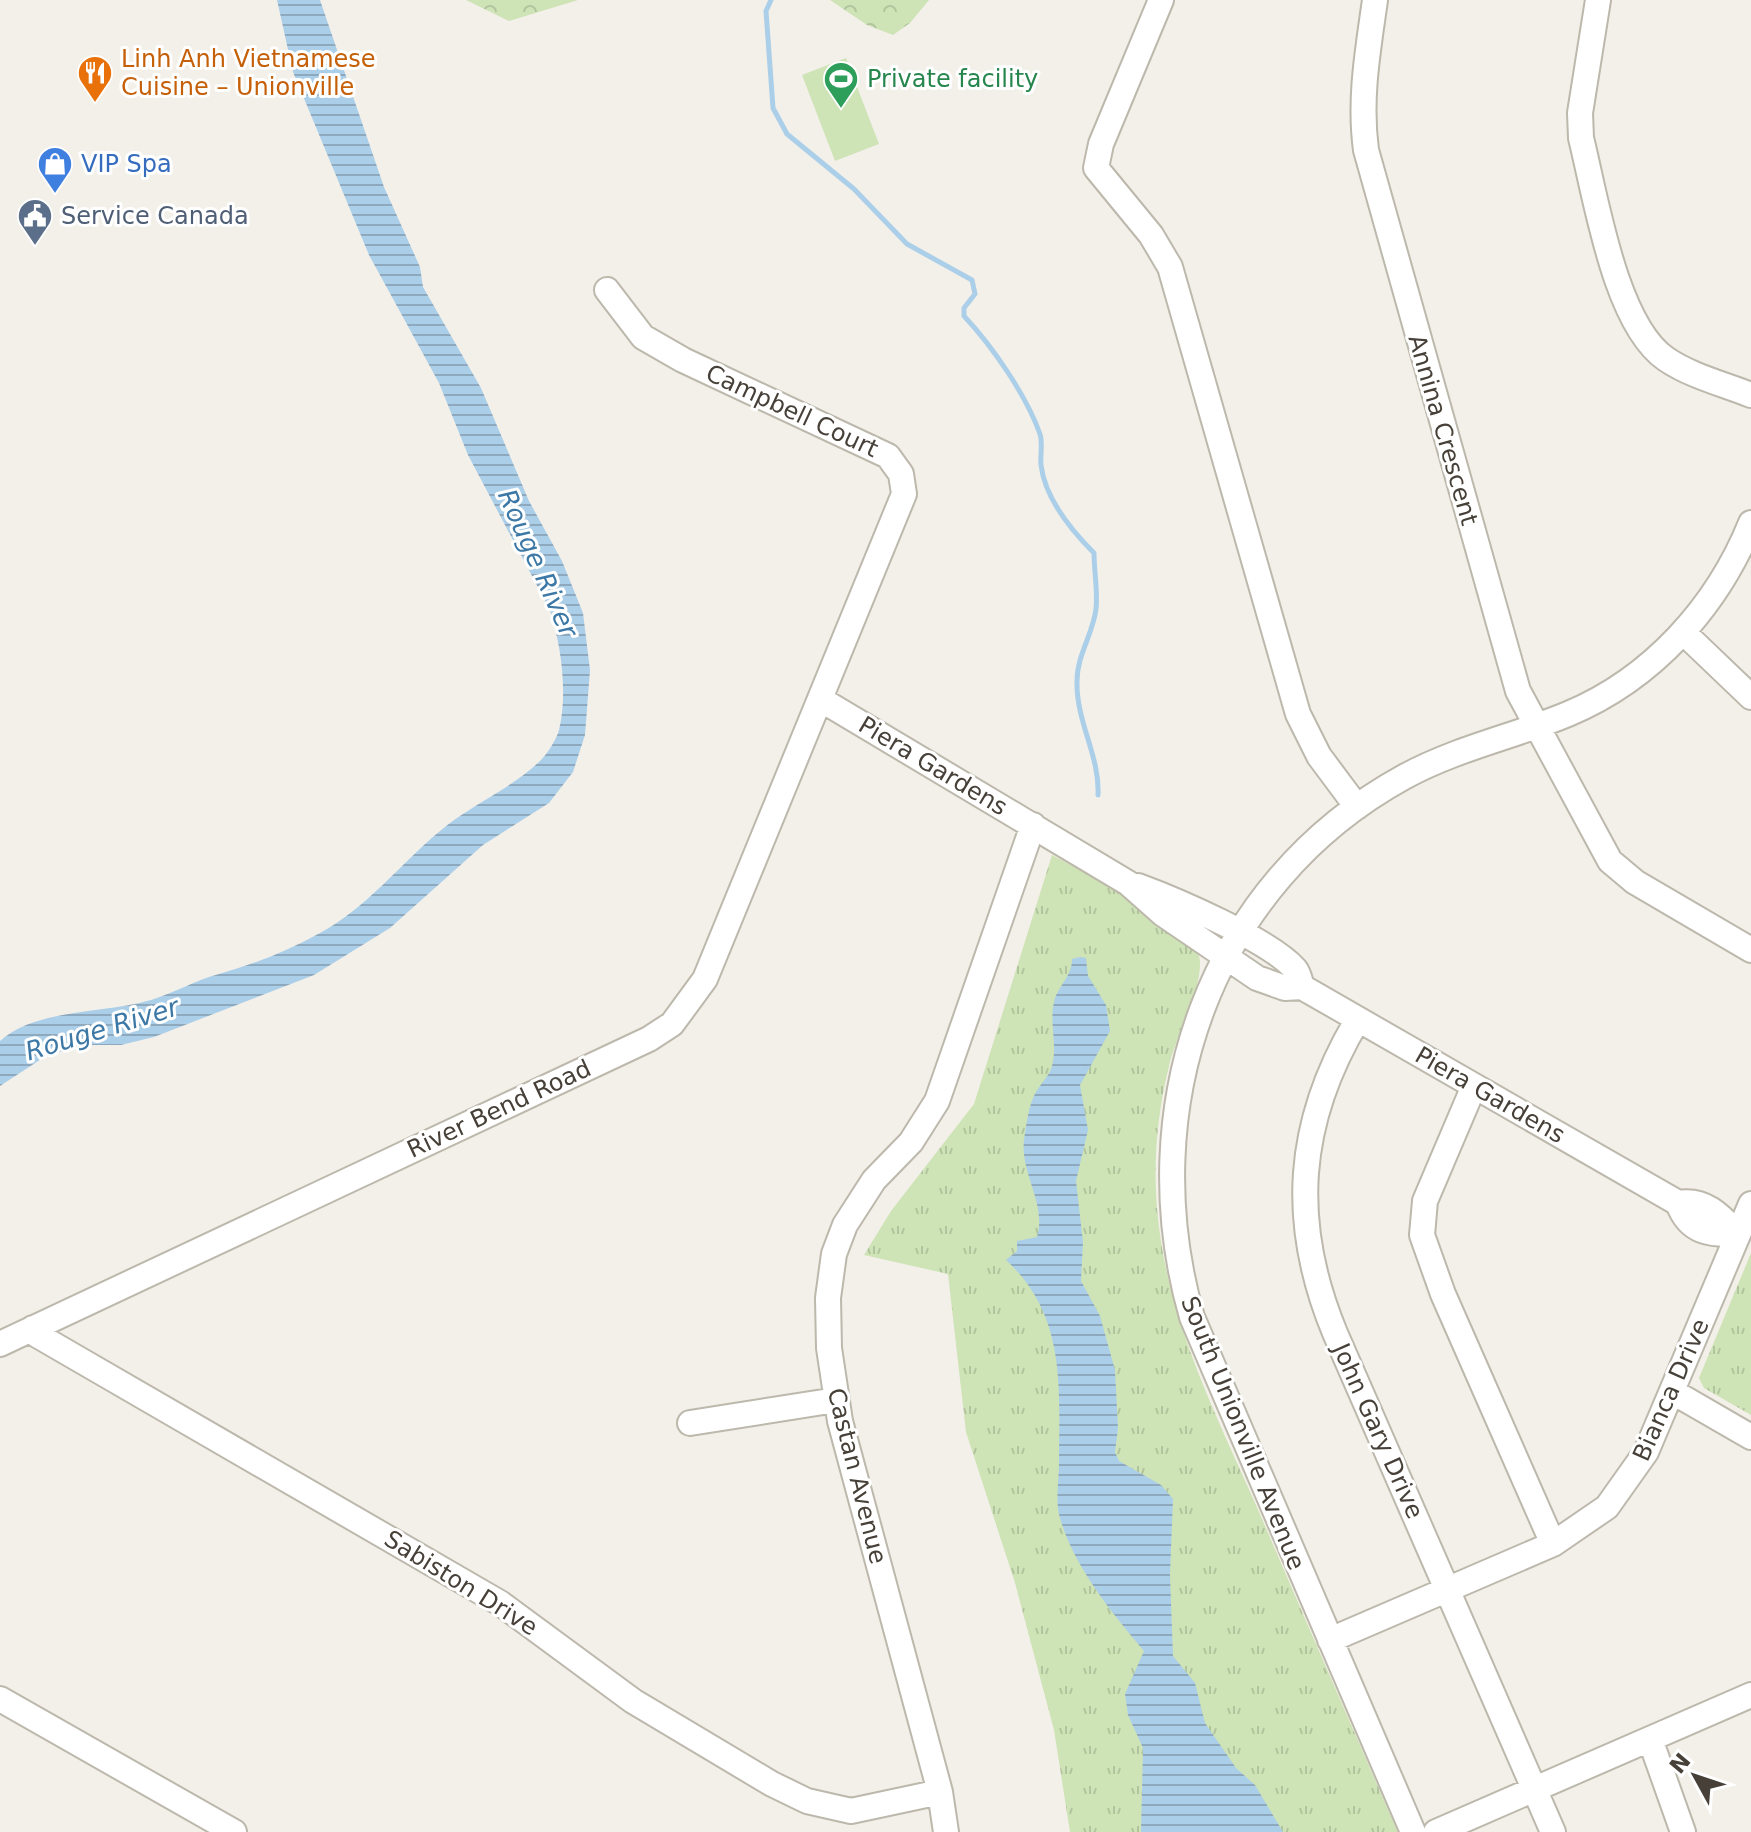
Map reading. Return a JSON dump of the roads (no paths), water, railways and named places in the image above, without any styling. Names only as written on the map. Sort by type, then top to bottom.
[{"type":"street","points":[[1161,0],[1101,144],[1096,168],[1151,235],[1170,267],[1298,714],[1319,756],[1357,807]]},
{"type":"street","name":"Annina Crescent","points":[[1375,0],[1363,80],[1362,119],[1366,150],[1518,691],[1610,861],[1635,882],[1751,950]]},
{"type":"street","points":[[1598,0],[1580,125],[1625,305],[1643,337],[1666,359],[1751,395]]},
{"type":"street","name":"Campbell Court","points":[[607,290],[643,337],[683,360],[888,456],[901,474],[904,494],[820,699]]},
{"type":"street","name":"South Unionville Avenue","points":[[1413,1832],[1201,1341],[1177,1258],[1170,1176],[1177,1099],[1195,1027],[1239,933],[1297,860],[1357,807],[1436,761],[1566,715],[1611,690],[1684,633],[1723,580],[1751,523]]},
{"type":"street","points":[[1684,633],[1751,697]]},
{"type":"street","name":"Piera Gardens","points":[[820,699],[1128,883],[1163,914],[1257,978],[1285,988],[1302,987],[1678,1203],[1695,1200],[1719,1214],[1738,1234]]},
{"type":"street","name":"River Bend Road","points":[[0,1344],[649,1039],[672,1024],[705,979],[820,699]]},
{"type":"street","name":"Castan Avenue","points":[[946,1832],[940,1792],[858,1493],[836,1400],[829,1348],[828,1298],[834,1254],[859,1202],[911,1142],[937,1101],[1033,825]]},
{"type":"street","name":"Piera Gardens","points":[[1128,883],[1174,899],[1239,933],[1297,971],[1302,987]]},
{"type":"street","name":"John Gary Drive","points":[[1358,1019],[1322,1089],[1308,1142],[1305,1215],[1311,1263],[1331,1323],[1553,1832]]},
{"type":"street","points":[[1474,1086],[1425,1201],[1422,1235],[1443,1294],[1553,1544]]},
{"type":"street","name":"Bianca Drive","points":[[1330,1640],[1553,1544],[1591,1520],[1618,1495],[1646,1452],[1751,1204]]},
{"type":"street","name":"Sabiston Drive","points":[[33,1328],[37,1335],[500,1603],[633,1701],[772,1784],[807,1801],[851,1811],[940,1792]]},
{"type":"street","points":[[1673,1392],[1751,1437]]},
{"type":"street","points":[[690,1423],[836,1400]]},
{"type":"street","points":[[1436,1832],[1751,1695]]},
{"type":"street","points":[[0,1699],[234,1832]]},
{"type":"street","points":[[1650,1739],[1683,1832]]},
{"type":"water","name":"Rouge River","points":[[277,0],[320,0],[384,187],[420,267],[423,287],[481,388],[529,501],[562,561],[583,613],[590,670],[585,735],[573,772],[549,803],[483,845],[390,928],[314,975],[154,1037],[121,1045],[84,1045],[46,1056],[0,1086],[0,1041],[15,1030],[52,1017],[151,1000],[271,956],[337,923],[369,898],[440,831],[529,771],[546,754],[559,730],[563,701],[562,669],[550,610],[468,455],[439,383],[369,255],[293,72]]},
{"type":"water","points":[[1086,958],[1088,976],[1106,1005],[1110,1031],[1080,1085],[1088,1130],[1076,1181],[1083,1242],[1081,1281],[1100,1316],[1115,1370],[1118,1428],[1115,1452],[1119,1461],[1161,1485],[1173,1499],[1170,1575],[1173,1656],[1195,1683],[1205,1723],[1236,1768],[1255,1785],[1283,1832],[1141,1832],[1143,1748],[1128,1715],[1125,1694],[1144,1651],[1084,1572],[1066,1536],[1059,1512],[1058,1381],[1050,1329],[1026,1282],[1006,1260],[1017,1251],[1017,1241],[1037,1237],[1039,1213],[1026,1164],[1024,1140],[1034,1097],[1052,1066],[1055,998],[1072,959]]},
{"type":"waterway","points":[[771,0],[766,11],[773,108],[787,134],[854,189],[907,244],[972,280],[975,294],[964,308],[964,316],[997,357],[1026,403],[1040,434],[1043,478],[1053,502],[1094,553],[1096,609],[1077,681],[1080,711],[1098,781],[1098,795]]},
{"type":"place","name":"Linh Anh Vietnamese Cuisine – Unionville","points":[[95,104]]},
{"type":"place","name":"Private facility","points":[[841,110]]},
{"type":"place","name":"VIP Spa","points":[[55,195]]},
{"type":"place","name":"Service Canada","points":[[35,247]]}]
